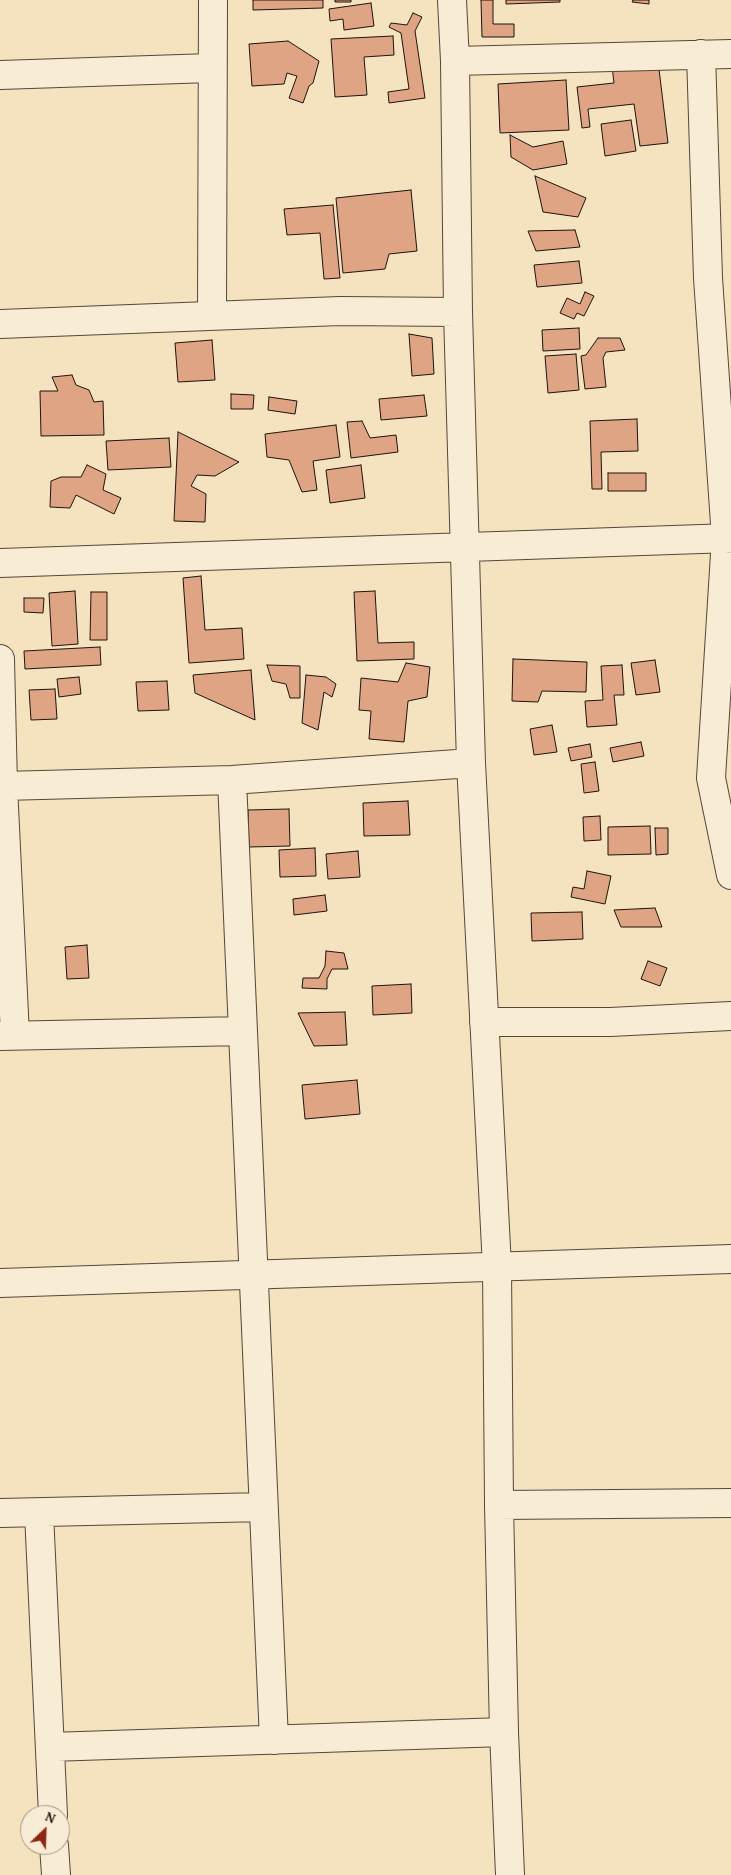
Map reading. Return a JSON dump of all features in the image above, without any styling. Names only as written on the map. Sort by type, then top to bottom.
[{"type":"street","points":[[212,316],[211,68],[213,0]]},
{"type":"street","points":[[452,0],[455,61],[458,312],[471,763],[492,1140],[497,1266],[499,1505],[504,1732],[510,1875]]},
{"type":"street","points":[[701,54],[719,278],[729,538],[721,777],[731,875]]},
{"type":"street","points":[[455,61],[731,54]]},
{"type":"street","points":[[0,75],[211,68]]},
{"type":"street","points":[[0,324],[340,311],[458,312]]},
{"type":"street","points":[[0,563],[729,538]]},
{"type":"street","points":[[0,659],[7,1036],[242,1031]]},
{"type":"street","points":[[3,786],[232,780],[471,763]]},
{"type":"street","points":[[232,780],[274,1740]]},
{"type":"street","points":[[484,1022],[610,1022],[731,1016]]},
{"type":"street","points":[[0,1283],[731,1259]]},
{"type":"street","points":[[499,1505],[731,1503]]},
{"type":"street","points":[[0,1514],[263,1507]]},
{"type":"street","points":[[38,1512],[53,1805]]},
{"type":"street","points":[[50,1747],[504,1732]]},
{"type":"street","points":[[55,1855],[56,1875]]},
{"type":"building","points":[[253,0],[323,0],[323,8],[253,10]]},
{"type":"building","points":[[335,0],[351,0],[351,2],[335,2]]},
{"type":"building","points":[[481,0],[493,0],[493,24],[514,24],[514,37],[482,37]]},
{"type":"building","points":[[506,0],[560,0],[560,2],[506,4]]},
{"type":"building","points":[[633,0],[649,0],[649,4],[632,2]]},
{"type":"building","points":[[371,3],[374,26],[344,30],[343,19],[330,21],[329,9]]},
{"type":"building","points":[[413,13],[422,17],[415,31],[425,98],[389,103],[388,92],[409,89],[401,33],[389,27],[391,23],[407,25]]},
{"type":"building","points":[[393,36],[394,55],[364,57],[367,95],[335,97],[331,39]]},
{"type":"building","points":[[288,41],[319,61],[313,83],[309,86],[303,103],[289,98],[297,76],[287,73],[284,84],[252,86],[249,44]]},
{"type":"building","points":[[658,61],[668,143],[640,146],[634,104],[588,109],[590,127],[582,128],[577,87],[614,83],[612,66]]},
{"type":"building","points":[[566,80],[569,130],[500,133],[498,84]]},
{"type":"building","points":[[631,120],[636,151],[605,156],[601,124]]},
{"type":"building","points":[[510,135],[533,147],[563,141],[567,164],[533,170],[511,157]]},
{"type":"building","points":[[535,176],[586,198],[578,217],[543,212]]},
{"type":"building","points":[[411,190],[417,251],[389,254],[385,269],[343,273],[336,198]]},
{"type":"building","points":[[333,205],[340,278],[324,279],[320,233],[287,235],[284,209]]},
{"type":"building","points":[[575,230],[580,247],[536,251],[528,231]]},
{"type":"building","points":[[579,261],[582,283],[537,287],[534,265]]},
{"type":"building","points":[[585,292],[594,296],[584,316],[577,313],[574,319],[560,313],[567,298],[580,304]]},
{"type":"building","points":[[579,328],[580,349],[543,351],[542,330]]},
{"type":"building","points":[[409,334],[432,338],[434,374],[412,376]]},
{"type":"building","points":[[598,338],[620,338],[625,350],[606,352],[603,358],[606,387],[585,389],[581,356],[586,355]]},
{"type":"building","points":[[212,340],[215,380],[178,382],[175,343]]},
{"type":"building","points":[[576,354],[579,390],[548,393],[545,356]]},
{"type":"building","points":[[72,375],[76,385],[89,390],[94,402],[103,401],[104,435],[41,436],[40,391],[58,391],[52,377]]},
{"type":"building","points":[[231,394],[254,395],[253,409],[231,409]]},
{"type":"building","points":[[424,395],[427,416],[381,420],[379,399]]},
{"type":"building","points":[[269,397],[297,401],[295,414],[268,410]]},
{"type":"building","points":[[637,419],[638,451],[601,452],[602,489],[592,489],[590,421]]},
{"type":"building","points":[[362,421],[370,438],[396,435],[398,452],[351,458],[347,422]]},
{"type":"building","points":[[336,425],[340,457],[313,461],[317,490],[302,492],[289,460],[267,457],[265,434]]},
{"type":"building","points":[[178,432],[239,462],[215,476],[197,475],[191,486],[206,494],[205,522],[174,521]]},
{"type":"building","points":[[169,438],[171,467],[108,470],[106,441]]},
{"type":"building","points":[[87,465],[106,474],[103,490],[121,498],[114,514],[76,495],[70,508],[50,507],[51,481],[61,477],[81,477]]},
{"type":"building","points":[[361,465],[365,498],[330,503],[326,470]]},
{"type":"building","points":[[608,473],[646,473],[646,491],[608,491]]},
{"type":"building","points":[[201,576],[205,630],[242,628],[244,659],[189,663],[183,578]]},
{"type":"building","points":[[75,591],[78,644],[52,646],[49,593]]},
{"type":"building","points":[[375,591],[378,643],[414,642],[414,659],[357,661],[354,592]]},
{"type":"building","points":[[91,592],[107,592],[107,640],[90,640]]},
{"type":"building","points":[[24,598],[44,598],[43,613],[24,612]]},
{"type":"building","points":[[100,647],[101,665],[25,669],[24,651]]},
{"type":"building","points":[[513,659],[587,662],[586,692],[542,691],[538,702],[512,701]]},
{"type":"building","points":[[655,660],[660,692],[636,695],[631,663]]},
{"type":"building","points":[[406,663],[430,667],[427,697],[408,701],[404,742],[369,739],[371,711],[359,710],[361,678],[398,682]]},
{"type":"building","points":[[267,665],[300,666],[300,698],[290,698],[286,684],[272,681]]},
{"type":"building","points":[[622,665],[624,695],[614,695],[617,725],[587,727],[585,701],[603,700],[601,666]]},
{"type":"building","points":[[251,670],[255,720],[195,693],[193,675]]},
{"type":"building","points":[[306,675],[326,677],[336,684],[332,697],[324,692],[318,730],[302,723]]},
{"type":"building","points":[[79,677],[81,694],[59,697],[57,679]]},
{"type":"building","points":[[167,681],[169,710],[138,711],[136,682]]},
{"type":"building","points":[[55,689],[57,719],[31,720],[29,690]]},
{"type":"building","points":[[552,725],[557,752],[534,755],[530,729]]},
{"type":"building","points":[[641,742],[644,756],[613,762],[610,748]]},
{"type":"building","points":[[590,744],[592,757],[571,761],[568,748]]},
{"type":"building","points":[[595,762],[599,791],[584,793],[581,764]]},
{"type":"building","points":[[408,801],[410,835],[364,836],[363,803]]},
{"type":"building","points":[[289,809],[290,846],[249,847],[248,810]]},
{"type":"building","points":[[600,816],[601,840],[584,841],[583,817]]},
{"type":"building","points":[[650,826],[651,854],[608,855],[608,827]]},
{"type":"building","points":[[655,828],[668,828],[668,854],[656,855]]},
{"type":"building","points":[[315,848],[316,876],[280,877],[279,850]]},
{"type":"building","points":[[358,851],[360,877],[328,879],[326,854]]},
{"type":"building","points":[[587,871],[611,876],[605,904],[571,897],[573,887],[584,889]]},
{"type":"building","points":[[325,895],[327,911],[294,915],[293,899]]},
{"type":"building","points":[[655,908],[662,927],[621,927],[614,910]]},
{"type":"building","points":[[582,912],[583,939],[532,941],[531,913]]},
{"type":"building","points":[[87,945],[89,978],[67,979],[65,947]]},
{"type":"building","points":[[326,951],[344,953],[348,969],[332,969],[327,979],[327,989],[302,988],[303,978],[319,978],[325,966]]},
{"type":"building","points":[[648,961],[667,968],[660,986],[641,979]]},
{"type":"building","points":[[411,984],[412,1013],[373,1015],[372,986]]},
{"type":"building","points":[[345,1012],[347,1045],[314,1046],[298,1013]]},
{"type":"building","points":[[357,1080],[360,1114],[305,1119],[302,1085]]}]
